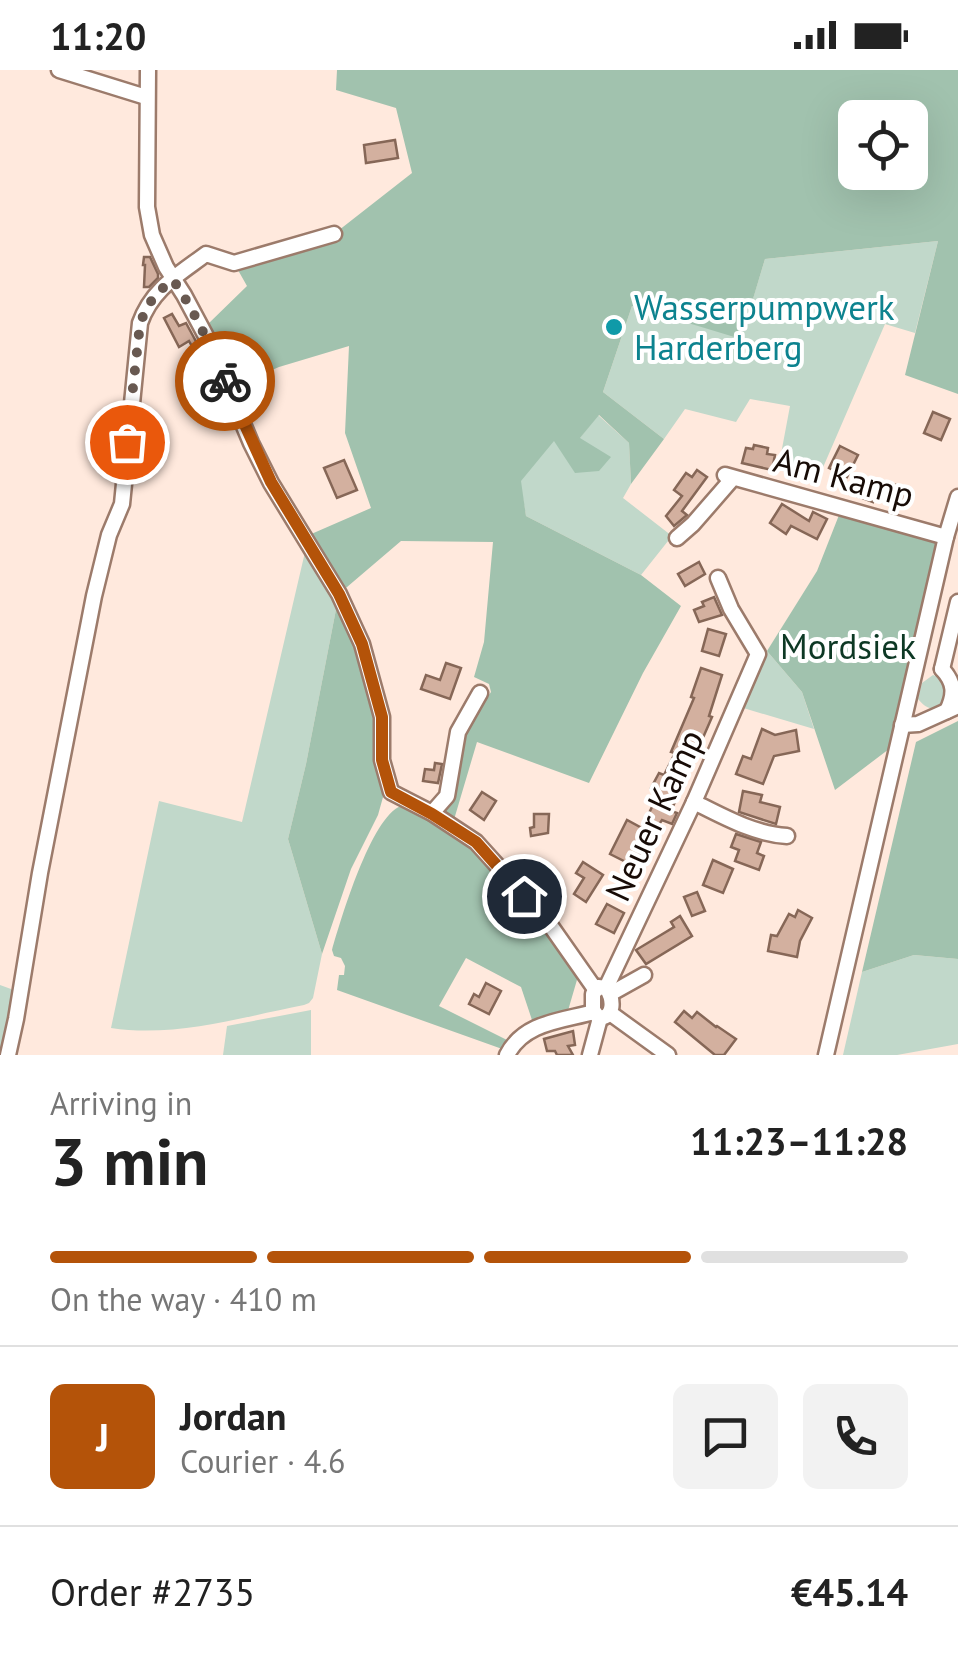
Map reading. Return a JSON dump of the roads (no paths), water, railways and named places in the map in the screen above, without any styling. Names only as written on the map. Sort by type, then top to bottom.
[{"type":"street","points":[[59,70],[146,97]]},
{"type":"street","points":[[148,70],[152,236],[208,340],[271,482],[339,594],[362,644],[382,717],[382,760],[391,792],[476,842],[604,990]]},
{"type":"street","points":[[8,1055],[94,596],[109,534],[122,504],[140,324],[145,308],[156,292],[206,254],[234,263],[334,234]]},
{"type":"street","name":"Am Kamp","points":[[676,538],[693,524],[729,476],[946,536]]},
{"type":"street","points":[[826,1055],[886,765],[902,725],[958,497]]},
{"type":"street","name":"Neuer Kamp","points":[[604,990],[694,802],[758,654],[718,578]]},
{"type":"street","points":[[902,725],[918,724],[952,708],[949,660],[958,602]]},
{"type":"street","points":[[916,663],[949,660]]},
{"type":"street","points":[[949,660],[958,676]]},
{"type":"street","points":[[432,814],[447,796],[458,732],[480,693]]},
{"type":"street","points":[[694,802],[754,829],[786,836]]},
{"type":"street","points":[[644,975],[592,996],[601,1014],[668,1055]]},
{"type":"street","points":[[507,1055],[514,1042],[530,1029],[601,1014]]},
{"type":"street","points":[[590,1055],[601,1014]]},
{"type":"place","name":"Wasserpumpwerk Harderberg","points":[[614,327]]},
{"type":"park label","name":"Mordsiek","points":[[848,646]]}]
